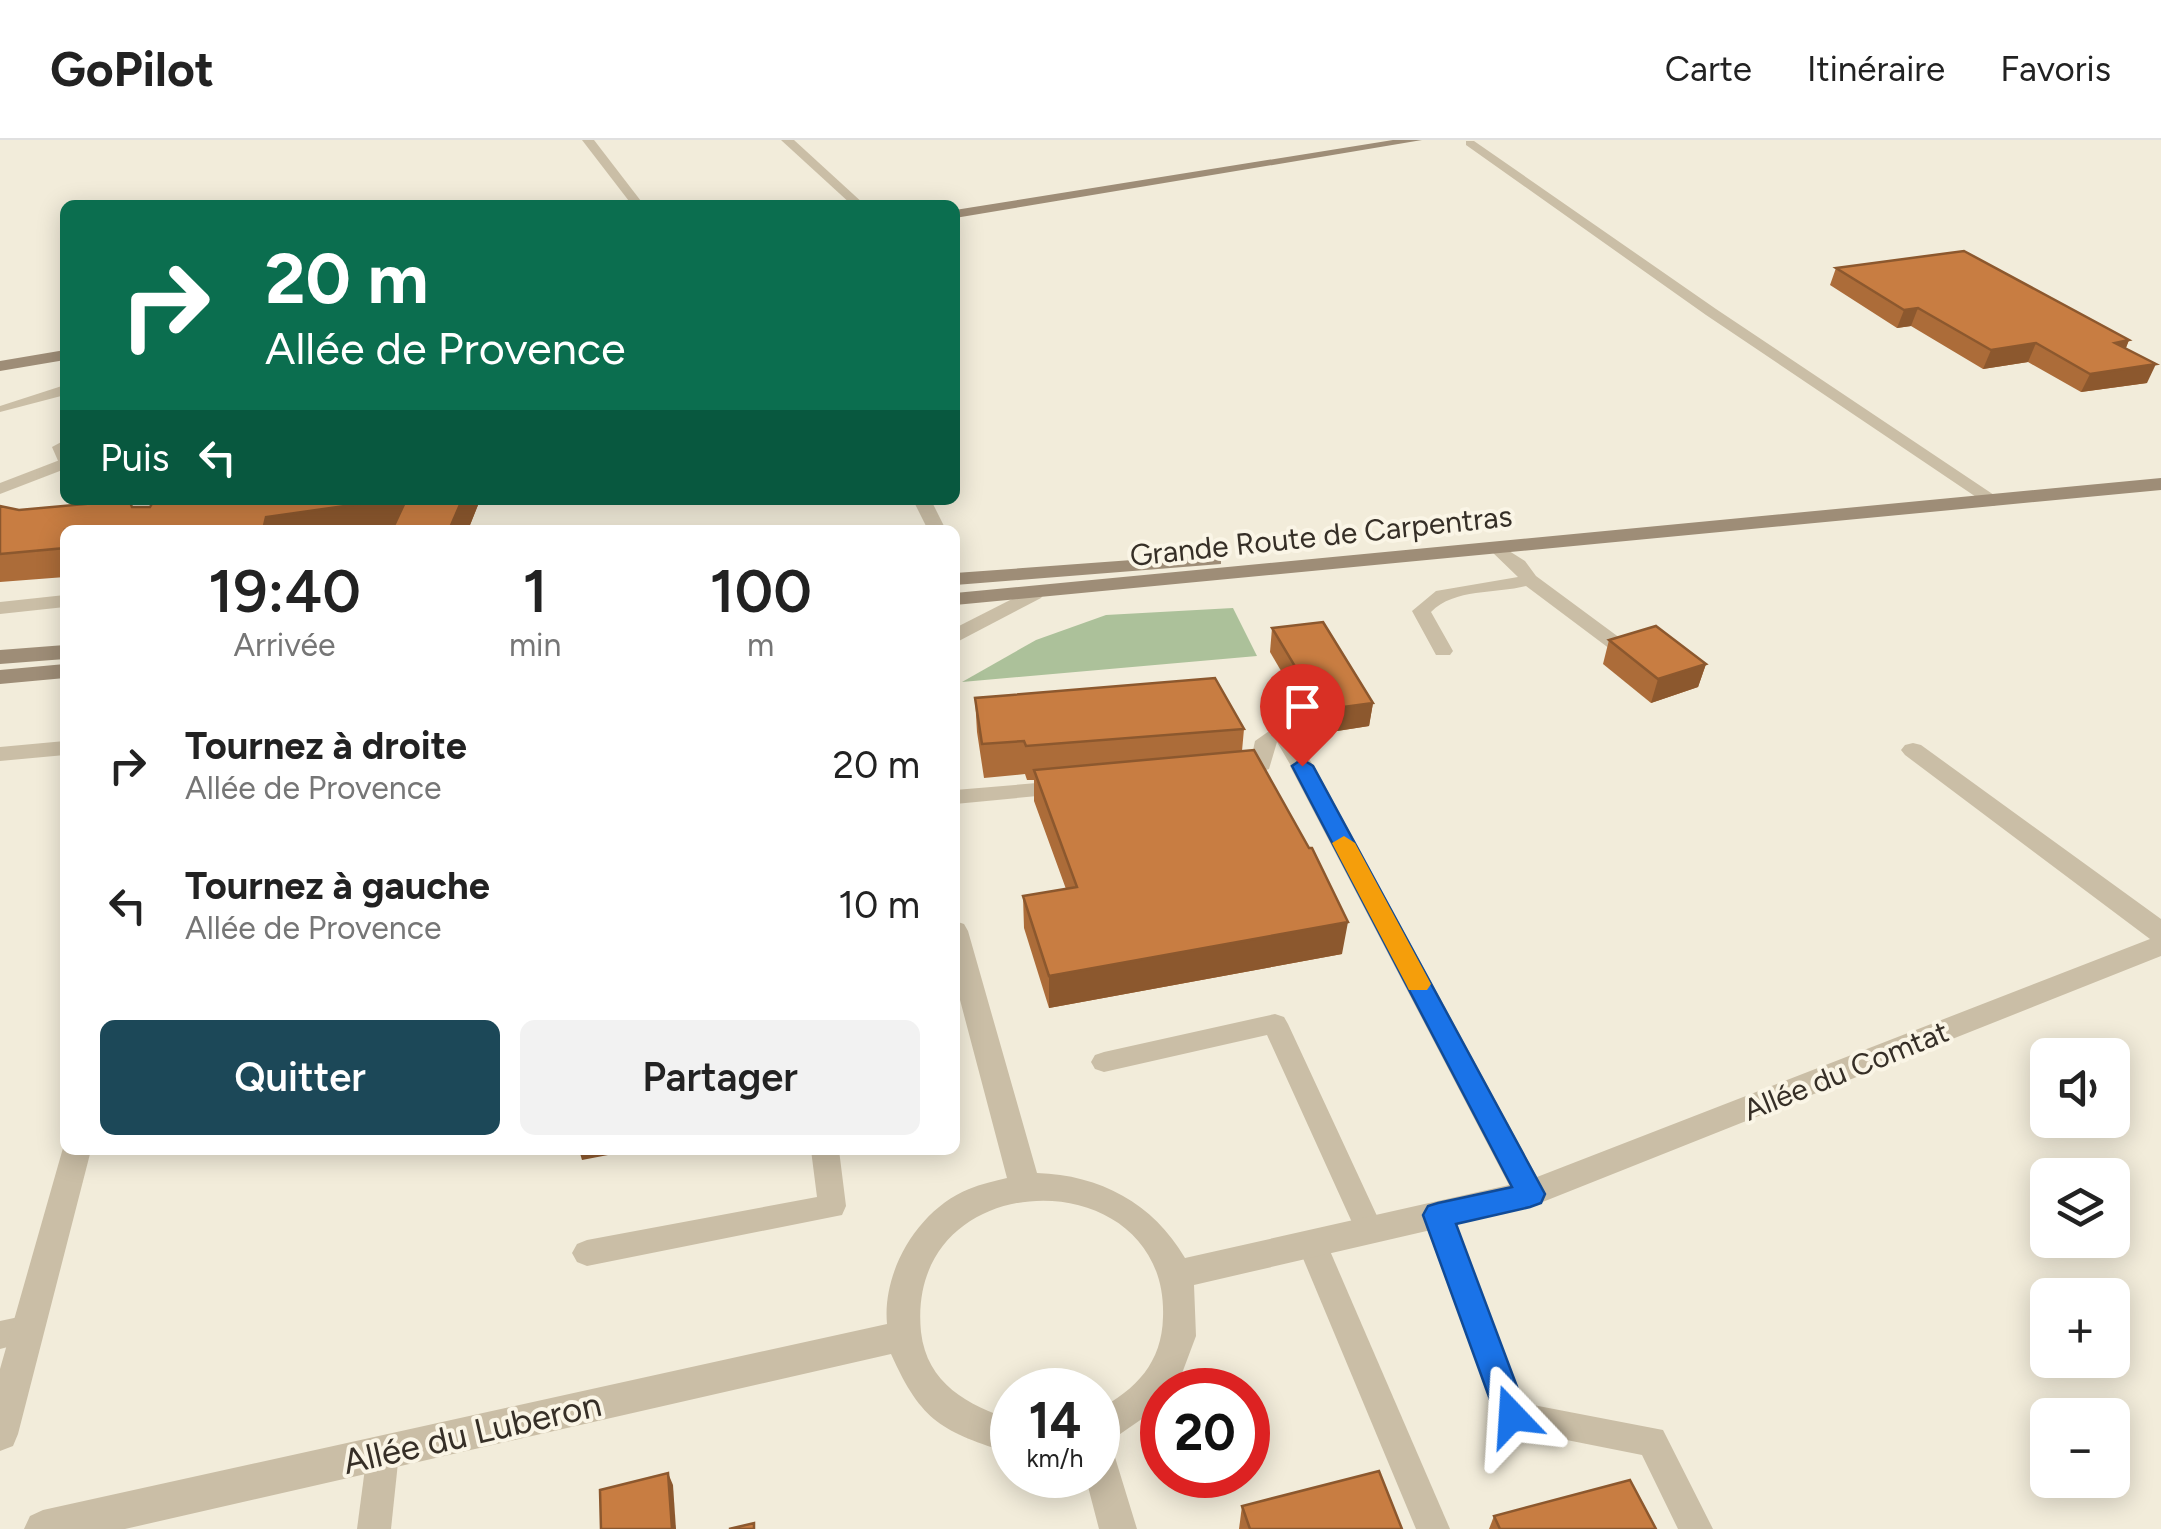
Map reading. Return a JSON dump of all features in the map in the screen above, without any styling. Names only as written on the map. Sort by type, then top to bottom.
[{"type":"main road","points":[[960,213],[1416,140]]},
{"type":"main road","points":[[0,366],[60,356]]},
{"type":"main road","name":"Grande Route de Carpentras","points":[[960,584],[1034,594],[2161,484]]},
{"type":"main road","name":"Grande Route de Carpentras","points":[[1012,575],[1693,530]]},
{"type":"main road","points":[[0,657],[60,652]]},
{"type":"main road","points":[[0,677],[60,671]]},
{"type":"street","points":[[960,582],[1012,575]]},
{"type":"street","points":[[960,634],[1034,594]]},
{"type":"street","points":[[0,754],[60,748]]},
{"type":"street","points":[[1913,750],[2161,933]]},
{"type":"street","points":[[1302,766],[1530,1194]]},
{"type":"street","name":"Allée du Comtat","points":[[1177,1274],[1530,1194],[2161,945]]},
{"type":"street","points":[[960,949],[1025,1186]]},
{"type":"street","points":[[0,1434],[14,1332],[74,1155]]},
{"type":"street","points":[[990,1433],[948,1412],[917,1377],[901,1336],[902,1293],[917,1254],[944,1221],[982,1198],[1025,1186],[1063,1187],[1100,1196],[1133,1215],[1160,1242],[1177,1274],[1183,1311],[1178,1348],[1160,1383],[1120,1417]]},
{"type":"street","name":"Allée du Luberon","points":[[43,1529],[901,1336]]},
{"type":"street","points":[[1110,1498],[1118,1529]]},
{"type":"lane","points":[[588,140],[634,200]]},
{"type":"lane","points":[[787,140],[853,200]]},
{"type":"lane","points":[[1470,143],[1711,312],[1994,502]]},
{"type":"lane","points":[[5,409],[60,392]]},
{"type":"lane","points":[[0,489],[60,463]]},
{"type":"lane","points":[[1498,549],[1519,565],[1529,580],[1617,645]]},
{"type":"lane","points":[[1443,651],[1421,610],[1429,600],[1452,592],[1510,587],[1529,580]]},
{"type":"lane","points":[[0,608],[60,602]]},
{"type":"lane","points":[[1207,776],[1247,772],[1261,764],[1265,742],[1272,735],[1286,736],[1302,766]]},
{"type":"lane","points":[[960,798],[1088,786]]},
{"type":"lane","points":[[1104,1062],[1276,1024],[1370,1231]]},
{"type":"lane","points":[[586,1253],[832,1206],[827,1155]]},
{"type":"lane","points":[[1438,1215],[1512,1416],[1652,1441],[1696,1529]]},
{"type":"lane","points":[[1312,1244],[1433,1529]]},
{"type":"lane","points":[[374,1529],[383,1453]]},
{"type":"green space","points":[[1233,608],[1257,656],[962,682],[1036,640],[1106,615]]},
{"type":"building","points":[[1964,251],[2129,340],[2115,343],[2156,364],[2090,374],[2036,343],[1991,350],[1918,308],[1904,310],[1836,268]]},
{"type":"building","points":[[74,505],[352,505],[266,517],[264,525],[60,525],[60,548],[0,554],[0,506],[19,510]]},
{"type":"building","points":[[404,505],[460,505],[451,525],[394,525]]},
{"type":"building","points":[[1323,622],[1373,703],[1321,710],[1272,628]]},
{"type":"building","points":[[1656,626],[1706,664],[1658,679],[1609,640]]},
{"type":"building","points":[[1215,678],[1244,729],[1026,746],[1024,741],[982,744],[975,698]]},
{"type":"building","points":[[1254,750],[1312,848],[1348,922],[1049,976],[1023,896],[1077,887],[1034,770]]},
{"type":"building","points":[[1379,1471],[1402,1529],[1250,1529],[1242,1506]]},
{"type":"building","points":[[668,1473],[672,1529],[601,1529],[600,1490]]},
{"type":"building","points":[[1630,1480],[1656,1529],[1500,1529],[1494,1516]]},
{"type":"building","points":[[754,1523],[754,1529],[729,1529]]},
{"type":"slow traffic","points":[[1344,843],[1418,984]]},
{"type":"route","points":[[1302,766],[1530,1194],[1438,1215],[1512,1416]]}]
